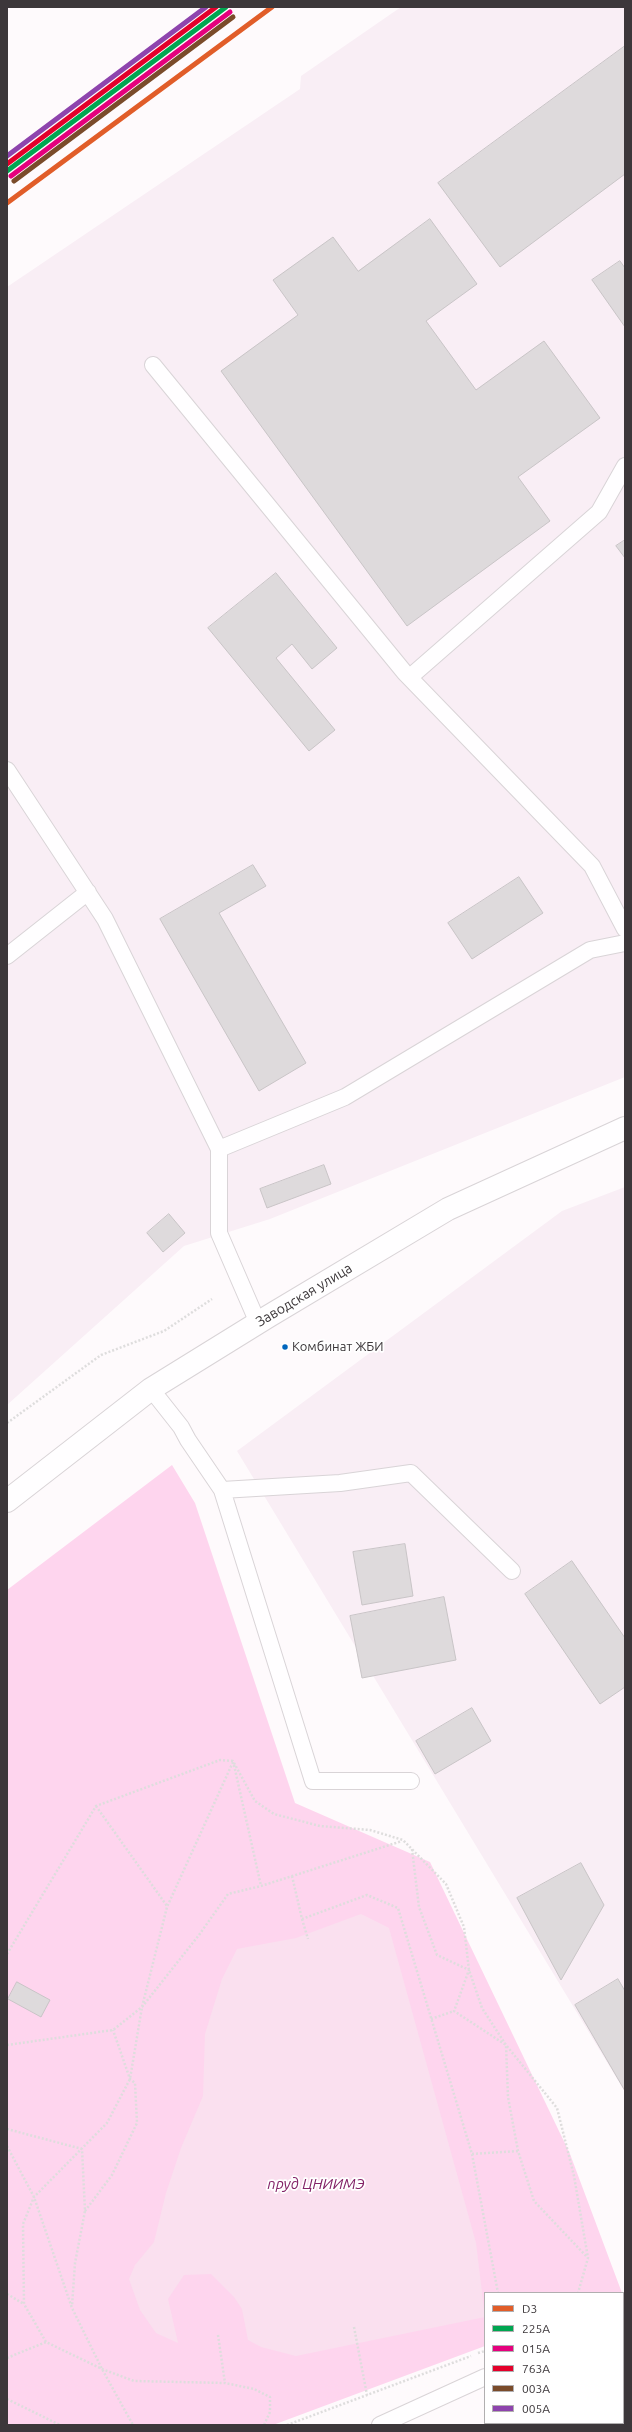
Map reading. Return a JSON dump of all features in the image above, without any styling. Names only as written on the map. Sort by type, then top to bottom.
[{"type":"street","name":"Заводская улица","points":[[7,1501],[151,1389],[258,1323],[448,1210],[625,1128]]},
{"type":"lane","points":[[153,365],[410,677],[592,866],[625,929]]},
{"type":"lane","points":[[410,677],[599,512],[625,466]]},
{"type":"lane","points":[[7,770],[105,919],[219,1148],[220,1233],[258,1323]]},
{"type":"lane","points":[[7,956],[88,892]]},
{"type":"lane","points":[[219,1148],[344,1097],[590,950],[625,943]]},
{"type":"lane","points":[[151,1389],[181,1427],[188,1440],[222,1490],[313,1781],[411,1781]]},
{"type":"lane","points":[[222,1490],[340,1483],[411,1473],[512,1571]]},
{"type":"lane","points":[[380,2425],[484,2377]]},
{"type":"path","points":[[7,1423],[101,1355],[164,1331],[212,1299]]},
{"type":"path","points":[[7,1954],[96,1806],[220,1760],[233,1761]]},
{"type":"path","points":[[233,1761],[255,1800],[274,1814],[320,1826],[370,1830],[403,1840],[446,1884],[464,1927],[469,1970],[482,2008],[506,2046],[557,2108],[574,2176],[588,2258],[578,2292]]},
{"type":"path","points":[[233,1761],[261,1886]]},
{"type":"path","points":[[233,1761],[167,1907],[142,2006],[130,2079],[107,2122],[34,2197],[23,2224],[24,2304],[46,2342],[102,2369],[134,2380],[225,2384],[254,2389],[270,2398],[270,2412],[264,2425]]},
{"type":"path","points":[[96,1806],[167,1907]]},
{"type":"path","points":[[7,2045],[113,2030],[142,2006],[199,1935],[228,1894],[261,1886],[403,1840]]},
{"type":"path","points":[[411,1848],[419,1907],[437,1955],[469,1970]]},
{"type":"path","points":[[292,1876],[308,1939]]},
{"type":"path","points":[[302,1919],[367,1895],[398,1908],[472,2154],[498,2292]]},
{"type":"path","points":[[454,2011],[469,1970]]},
{"type":"path","points":[[431,2019],[454,2011]]},
{"type":"path","points":[[454,2011],[506,2046]]},
{"type":"path","points":[[85,2211],[112,2175],[137,2122],[135,2083],[130,2079],[113,2030]]},
{"type":"path","points":[[506,2046],[508,2097],[518,2151],[534,2201],[588,2258]]},
{"type":"path","points":[[7,2129],[82,2149]]},
{"type":"path","points":[[7,2146],[34,2197],[72,2308],[102,2369],[133,2425]]},
{"type":"path","points":[[72,2308],[75,2263],[85,2211],[82,2149]]},
{"type":"path","points":[[472,2154],[518,2151]]},
{"type":"path","points":[[7,2294],[24,2304]]},
{"type":"path","points":[[354,2327],[367,2395]]},
{"type":"path","points":[[218,2335],[225,2384]]},
{"type":"path","points":[[7,2358],[46,2342]]},
{"type":"path","points":[[287,2425],[484,2351]]},
{"type":"path","points":[[7,2399],[60,2425]]},
{"type":"shaded area","points":[[401,7],[625,7],[625,1077],[270,1219],[184,1246],[7,1405],[7,287],[300,89],[301,76]]},
{"type":"shaded area","points":[[625,1187],[625,2092],[237,1451],[562,1211]]},
{"type":"shaded area","points":[[172,1465],[195,1503],[295,1803],[430,1862],[570,2154],[622,2292],[484,2292],[484,2346],[273,2425],[7,2425],[7,1590]]},
{"type":"water","name":"пруд ЦНИИМЭ","points":[[361,1914],[389,1928],[476,2243],[484,2317],[296,2356],[261,2347],[248,2340],[242,2309],[234,2297],[211,2274],[184,2275],[168,2299],[178,2343],[156,2333],[140,2310],[129,2279],[135,2265],[154,2242],[166,2193],[181,2148],[203,2096],[205,2034],[222,1979],[237,1949],[296,1938]]},
{"type":"building","points":[[625,46],[625,174],[500,267],[438,183]]},
{"type":"building","points":[[430,219],[477,284],[426,321],[476,390],[544,341],[600,418],[518,477],[550,521],[407,626],[221,371],[298,315],[273,280],[333,237],[358,271]]},
{"type":"building","points":[[620,261],[625,268],[625,327],[592,280]]},
{"type":"building","points":[[625,540],[625,558],[616,546]]},
{"type":"building","points":[[276,573],[337,648],[312,669],[292,644],[276,658],[335,730],[309,751],[208,628]]},
{"type":"building","points":[[253,865],[266,886],[219,913],[306,1063],[259,1091],[160,919]]},
{"type":"building","points":[[519,877],[543,913],[472,959],[448,923]]},
{"type":"building","points":[[324,1165],[331,1184],[267,1208],[260,1189]]},
{"type":"building","points":[[169,1214],[185,1233],[163,1252],[147,1233]]},
{"type":"building","points":[[405,1544],[413,1596],[362,1605],[353,1552]]},
{"type":"building","points":[[572,1561],[625,1638],[625,1687],[600,1704],[525,1594]]},
{"type":"building","points":[[444,1597],[456,1660],[362,1678],[350,1616]]},
{"type":"building","points":[[472,1708],[491,1741],[435,1774],[416,1741]]},
{"type":"building","points":[[581,1863],[604,1905],[561,1980],[517,1898]]},
{"type":"building","points":[[618,1979],[625,1991],[625,2091],[575,2005]]},
{"type":"building","points":[[17,1982],[50,2000],[41,2017],[8,1999]]},
{"type":"transit line","name":"005А","points":[[7,156],[206,7]]},
{"type":"transit line","name":"763А","points":[[7,164],[216,7]]},
{"type":"transit line","name":"225А","points":[[7,171],[226,7]]},
{"type":"transit line","name":"D3","points":[[7,203],[272,7]]},
{"type":"transit line","name":"015А","points":[[11,176],[230,12]]},
{"type":"transit line","name":"003А","points":[[14,181],[233,17]]},
{"type":"place","name":"Комбинат ЖБИ","points":[[285,1347]]}]
